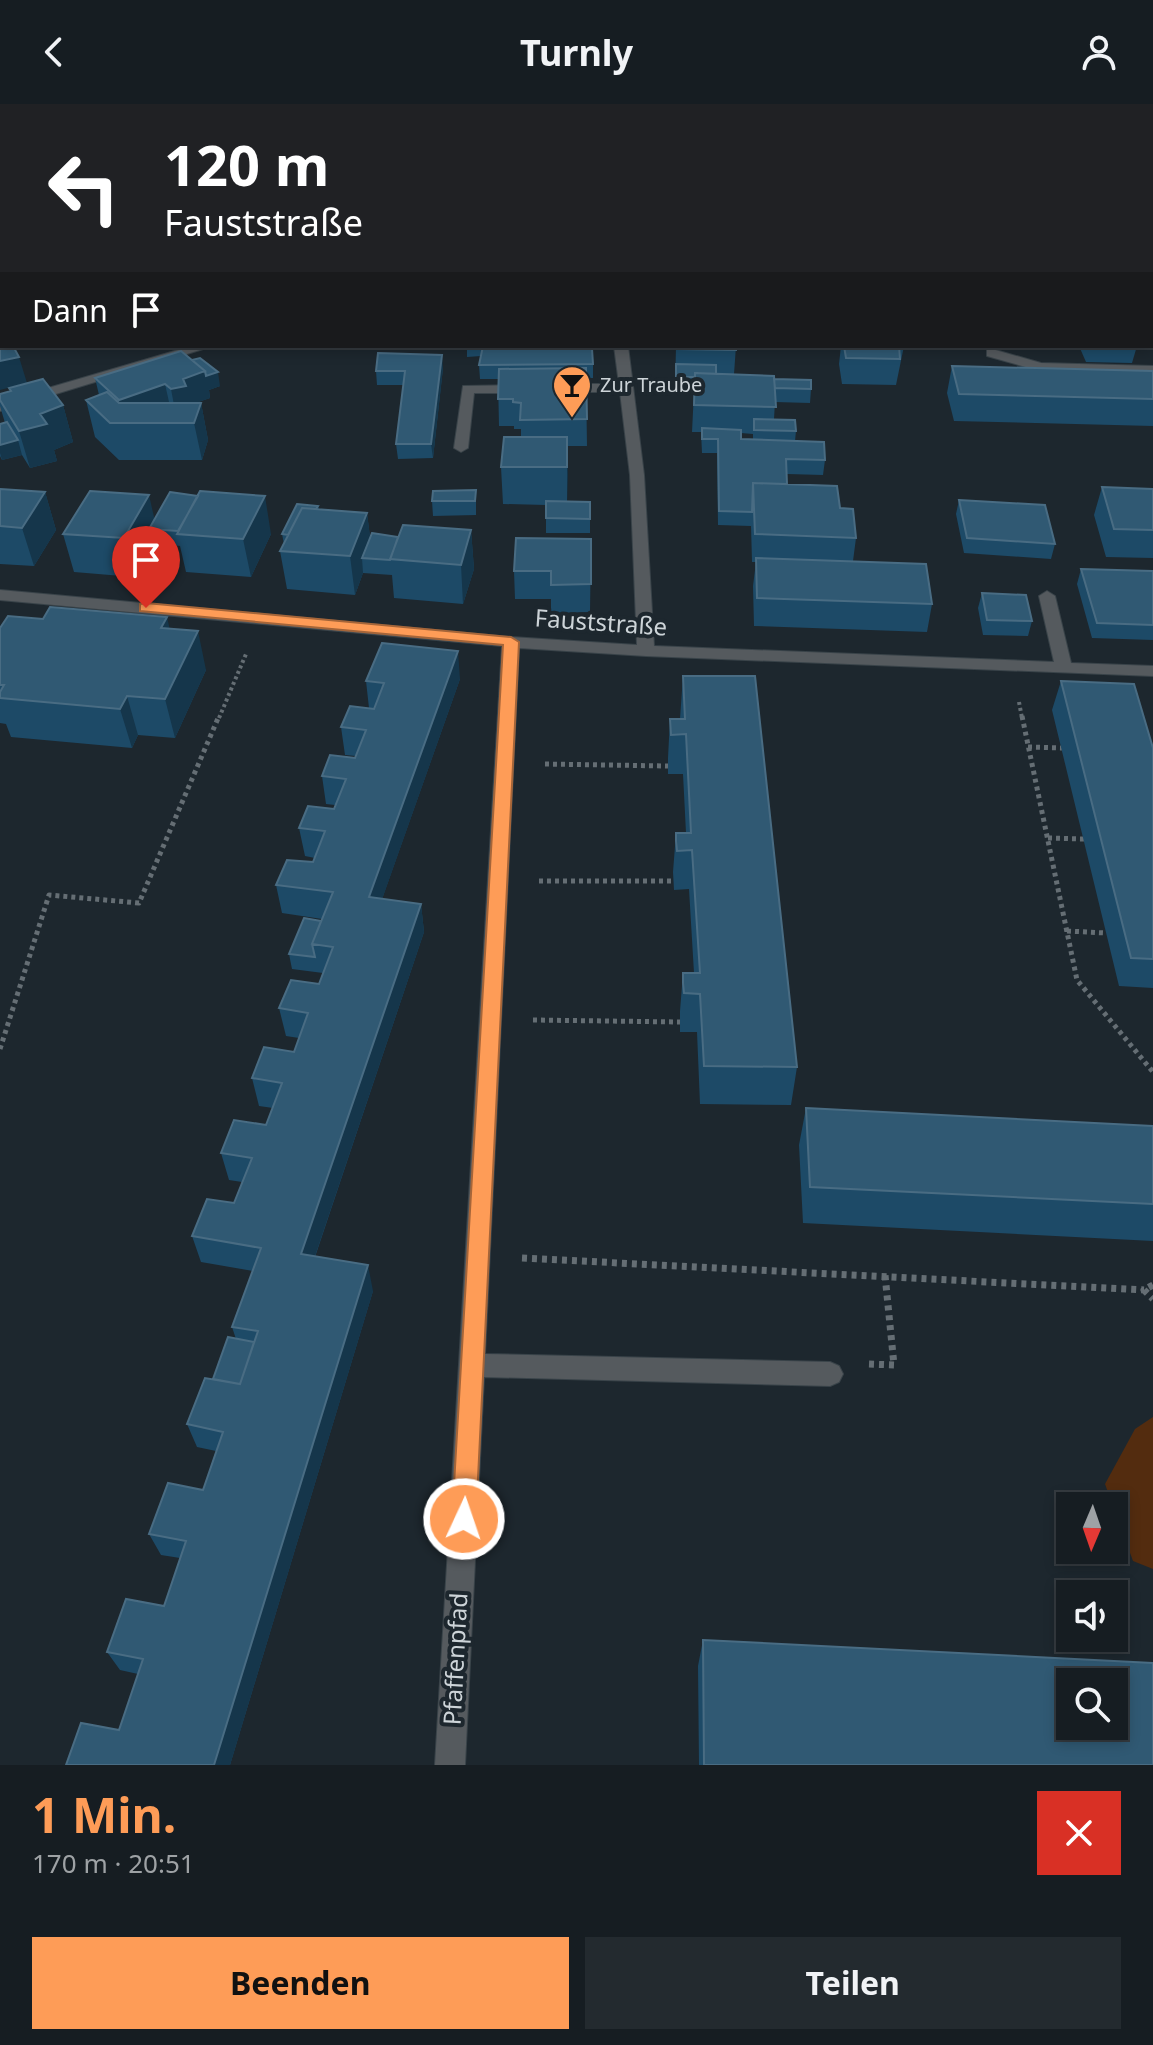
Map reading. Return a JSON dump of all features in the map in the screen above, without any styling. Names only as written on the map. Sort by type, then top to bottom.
[{"type":"street","points":[[0,407],[199,348]]},
{"type":"street","points":[[621,348],[637,475],[646,651]]},
{"type":"street","points":[[1033,348],[1040,367]]},
{"type":"street","points":[[992,353],[1040,367],[1153,370]]},
{"type":"street","points":[[461,448],[468,389],[531,388]]},
{"type":"street","points":[[547,388],[626,388]]},
{"type":"street","name":"Fauststraße","points":[[0,595],[511,642],[646,651],[1153,671]]},
{"type":"street","points":[[1047,596],[1064,667]]},
{"type":"street","name":"Pfaffenpfad","points":[[450,1765],[511,642]]},
{"type":"street","points":[[473,1365],[830,1374]]},
{"type":"path","points":[[0,1049],[49,895],[139,903],[262,618]]},
{"type":"path","points":[[1011,666],[1077,980],[1153,1072]]},
{"type":"path","points":[[1028,747],[1062,748]]},
{"type":"path","points":[[505,764],[668,766]]},
{"type":"path","points":[[1048,838],[1084,839]]},
{"type":"path","points":[[499,881],[674,881]]},
{"type":"path","points":[[1067,931],[1106,933]]},
{"type":"path","points":[[492,1020],[680,1022]]},
{"type":"path","points":[[480,1256],[1144,1290],[1153,1285]]},
{"type":"path","points":[[830,1374],[842,1363],[894,1365],[885,1275]]},
{"type":"path","points":[[1144,1290],[1153,1299]]},
{"type":"shaded area","points":[[1153,1417],[1153,1569],[1133,1561],[1128,1547],[1128,1492],[1108,1492],[1105,1484],[1135,1429]]},
{"type":"building","points":[[0,348],[14,348],[19,357],[0,361]]},
{"type":"building","points":[[483,348],[592,349],[593,364],[479,365]]},
{"type":"building","points":[[736,348],[736,350],[677,349]]},
{"type":"building","points":[[844,348],[899,348],[900,359],[846,358]]},
{"type":"building","points":[[181,351],[205,371],[183,379],[186,386],[171,389],[165,384],[119,400],[95,378]]},
{"type":"building","points":[[378,353],[442,355],[431,444],[396,444],[405,371],[376,371]]},
{"type":"building","points":[[200,358],[218,372],[206,376],[205,371],[192,360]]},
{"type":"building","points":[[676,364],[716,365],[716,374],[695,373],[695,377],[676,377]]},
{"type":"building","points":[[952,366],[1153,371],[1153,399],[959,394]]},
{"type":"building","points":[[586,368],[587,419],[520,420],[521,403],[513,402],[513,399],[498,399],[499,369]]},
{"type":"building","points":[[695,373],[774,376],[776,407],[694,405]]},
{"type":"building","points":[[43,379],[63,405],[40,414],[47,424],[19,431],[0,400],[0,394],[11,391],[9,388]]},
{"type":"building","points":[[774,379],[811,380],[811,389],[775,388]]},
{"type":"building","points":[[107,392],[119,403],[201,403],[194,423],[110,423],[86,400]]},
{"type":"building","points":[[754,419],[795,420],[796,431],[754,430]]},
{"type":"building","points":[[7,422],[18,440],[0,445],[0,424]]},
{"type":"building","points":[[702,428],[741,430],[741,439],[824,442],[825,460],[786,459],[787,484],[753,483],[752,512],[719,511],[718,439],[702,439]]},
{"type":"building","points":[[504,437],[567,437],[567,467],[501,467]]},
{"type":"building","points":[[753,483],[837,486],[840,508],[853,509],[856,538],[755,534]]},
{"type":"building","points":[[1102,487],[1153,489],[1153,530],[1114,529]]},
{"type":"building","points":[[0,489],[45,492],[22,528],[0,526]]},
{"type":"building","points":[[476,490],[475,501],[432,501],[433,491]]},
{"type":"building","points":[[90,491],[149,495],[124,538],[63,534]]},
{"type":"building","points":[[200,491],[265,496],[243,539],[177,534]]},
{"type":"building","points":[[170,492],[198,496],[178,531],[149,529]]},
{"type":"building","points":[[959,500],[1045,505],[1055,544],[967,538]]},
{"type":"building","points":[[546,501],[590,502],[590,519],[546,518]]},
{"type":"building","points":[[297,504],[318,506],[316,509],[302,508],[288,535],[282,534]]},
{"type":"building","points":[[302,508],[367,513],[350,556],[280,551]]},
{"type":"building","points":[[403,525],[471,530],[461,565],[390,559]]},
{"type":"building","points":[[372,533],[398,537],[390,560],[362,558]]},
{"type":"building","points":[[516,538],[591,539],[591,584],[551,585],[551,571],[514,571]]},
{"type":"building","points":[[756,558],[926,564],[932,604],[757,598]]},
{"type":"building","points":[[1081,569],[1153,571],[1153,625],[1097,623]]},
{"type":"building","points":[[982,593],[1026,595],[1032,621],[987,620]]},
{"type":"building","points":[[50,607],[167,617],[161,628],[198,631],[165,699],[127,696],[120,709],[0,698],[4,685],[0,685],[0,628],[8,616],[43,619]]},
{"type":"building","points":[[382,643],[458,651],[369,897],[421,904],[301,1254],[368,1265],[214,1765],[66,1765],[81,1723],[119,1730],[143,1659],[107,1652],[126,1599],[164,1606],[186,1541],[149,1534],[168,1483],[203,1490],[223,1432],[187,1424],[205,1378],[240,1384],[258,1331],[232,1327],[261,1248],[192,1236],[207,1199],[234,1203],[252,1158],[221,1153],[234,1120],[266,1125],[282,1083],[252,1078],[264,1047],[294,1052],[308,1013],[279,1008],[291,980],[319,984],[333,947],[312,944],[333,892],[276,885],[287,860],[313,862],[325,831],[299,828],[308,806],[334,809],[346,779],[322,776],[330,755],[355,758],[366,730],[341,727],[350,706],[374,709],[384,683],[366,681]]},
{"type":"building","points":[[683,676],[755,676],[797,1067],[704,1066],[700,994],[684,993],[683,983],[683,973],[700,973],[692,850],[677,851],[676,841],[676,833],[691,833],[686,734],[671,735],[670,719],[685,719]]},
{"type":"building","points":[[1061,681],[1134,684],[1153,748],[1153,959],[1131,958]]},
{"type":"building","points":[[304,918],[321,921],[312,944],[315,957],[289,954]]},
{"type":"building","points":[[806,1108],[1153,1126],[1153,1204],[810,1187]]},
{"type":"building","points":[[228,1337],[254,1342],[240,1384],[213,1379]]},
{"type":"building","points":[[703,1640],[1153,1663],[1153,1765],[704,1765]]},
{"type":"place","name":"Zur Traube","points":[[572,419]]},
{"type":"route","points":[[146,608],[511,642],[464,1519]]}]
